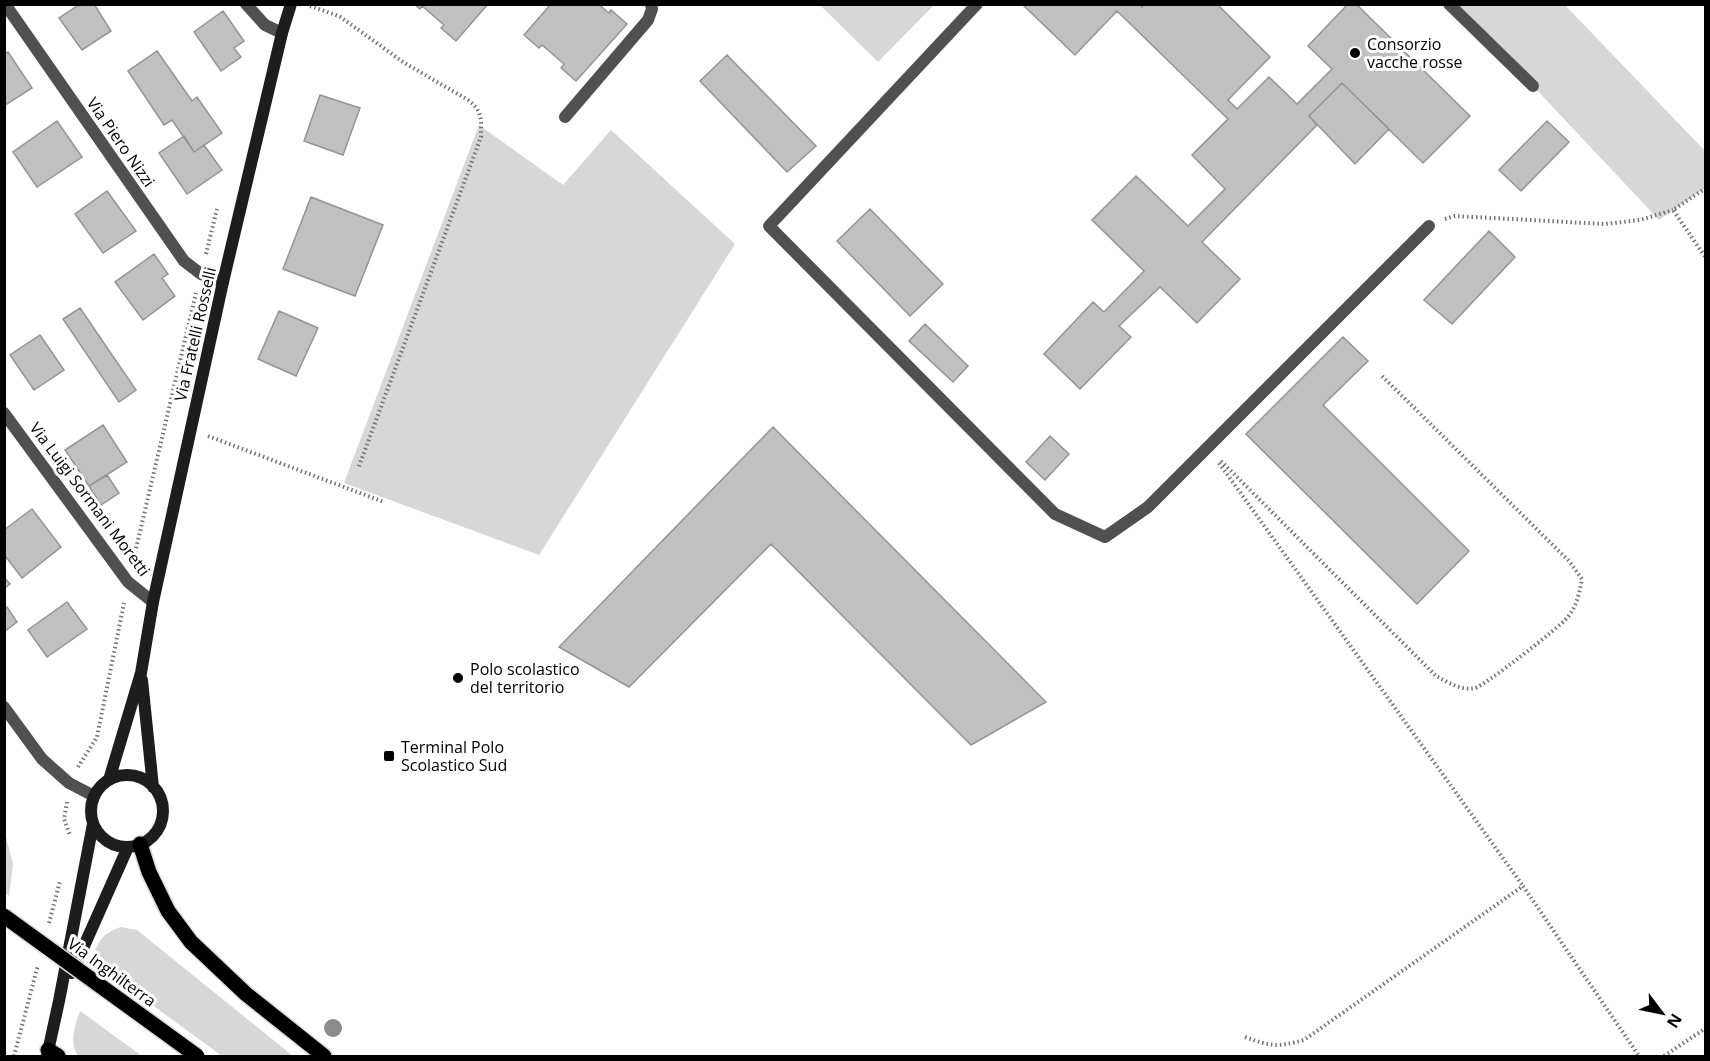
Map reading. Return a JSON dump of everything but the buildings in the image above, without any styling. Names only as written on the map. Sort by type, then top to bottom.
[{"type":"main road","points":[[134,845],[168,911],[191,942],[246,994],[324,1056]]},
{"type":"main road","name":"Via Inghilterra","points":[[4,916],[197,1056]]},
{"type":"street","name":"Via Piero Nizzi","points":[[5,4],[184,261],[201,274],[223,282]]},
{"type":"street","points":[[246,4],[265,25],[282,33]]},
{"type":"street","name":"Via Fratelli Rosselli","points":[[109,780],[141,673],[153,602],[223,282],[282,33],[291,4]]},
{"type":"street","points":[[565,117],[648,20],[652,9],[651,4]]},
{"type":"street","points":[[976,4],[769,226],[1055,514],[1105,537],[1148,507],[1429,226]]},
{"type":"street","points":[[1449,4],[1533,86]]},
{"type":"street","name":"Via Luigi Sormani Moretti","points":[[4,413],[128,582],[153,602]]},
{"type":"street","name":"Via Fratelli Rosselli","points":[[141,673],[153,787]]},
{"type":"street","points":[[4,707],[42,759],[69,783],[94,796]]},
{"type":"street","points":[[51,1054],[93,824],[91,805],[94,796],[109,780],[120,776],[144,779],[158,794],[161,802],[161,822],[149,839],[134,845],[117,846],[106,841],[93,824]]},
{"type":"street","points":[[59,1001],[134,845]]},
{"type":"path","points":[[303,4],[339,16],[404,62],[468,100],[476,106],[481,116],[481,137],[358,469]]},
{"type":"path","points":[[1429,226],[1455,216],[1605,224],[1640,220],[1673,210],[1706,188]]},
{"type":"path","points":[[69,843],[70,836],[64,819],[69,783],[97,737],[128,582],[218,206]]},
{"type":"path","points":[[1673,210],[1706,258]]},
{"type":"path","points":[[1208,448],[1436,676],[1456,687],[1476,688],[1494,677],[1566,619],[1578,601],[1582,579],[1569,561],[1380,374]]},
{"type":"path","points":[[191,429],[384,502]]},
{"type":"path","points":[[1208,448],[1523,886],[1639,1056]]},
{"type":"path","points":[[46,933],[61,877]]},
{"type":"path","points":[[1245,1037],[1268,1045],[1284,1045],[1304,1040],[1523,886]]},
{"type":"path","points":[[14,1056],[40,955]]},
{"type":"path","points":[[1664,1056],[1706,1028]]},
{"type":"shaded area","points":[[820,5],[934,5],[878,62]]},
{"type":"shaded area","points":[[1449,5],[1565,5],[1705,151],[1705,188],[1659,220],[1533,86]]},
{"type":"shaded area","points":[[479,125],[563,185],[611,130],[735,244],[539,555],[344,483]]},
{"type":"shaded area","points":[[4,829],[13,864],[9,896],[5,892]]},
{"type":"shaded area","points":[[121,927],[137,930],[293,1056],[222,1056],[92,961],[101,939],[109,932]]},
{"type":"shaded area","points":[[80,1011],[142,1056],[79,1056],[73,1041]]},
{"type":"place","name":"Consorzio vacche rosse","points":[[1355,53]]},
{"type":"place","name":"Polo scolastico del territorio","points":[[458,678]]},
{"type":"place","name":"Terminal Polo Scolastico Sud","points":[[389,756]]}]
